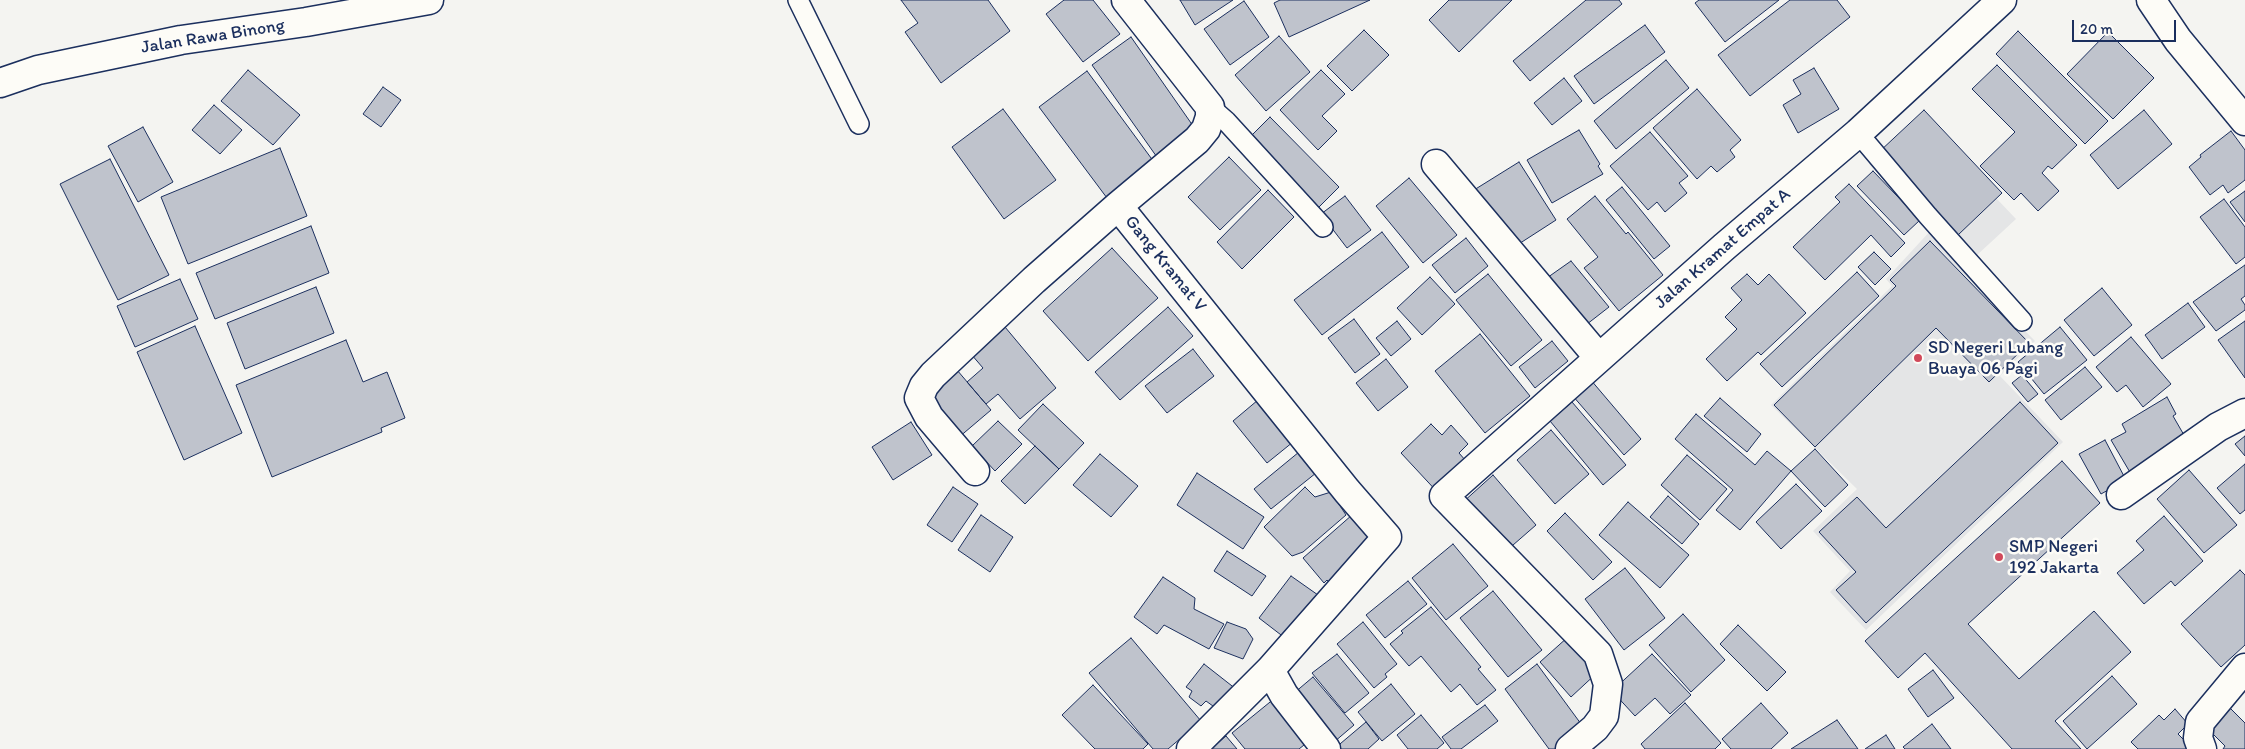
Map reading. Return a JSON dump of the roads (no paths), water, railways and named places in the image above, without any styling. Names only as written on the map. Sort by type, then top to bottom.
[{"type":"street","name":"Jalan Rawa Binong","points":[[0,83],[38,70],[181,40],[306,22],[429,0]]},
{"type":"street","points":[[1126,0],[1210,107]]},
{"type":"street","name":"Jalan Kramat Empat A","points":[[1570,749],[1595,728],[1604,716],[1608,684],[1598,654],[1444,496],[1599,358],[1858,133],[2002,0]]},
{"type":"street","points":[[2151,0],[2178,40],[2245,121]]},
{"type":"street","name":"Gang Kramat V","points":[[1210,107],[1206,128],[1196,140],[1118,206],[1347,491],[1387,537],[1270,670]]},
{"type":"street","points":[[1436,164],[1599,358]]},
{"type":"street","points":[[975,471],[929,417],[919,398],[924,386],[932,375],[1034,280],[1118,206]]},
{"type":"street","points":[[2120,494],[2218,427],[2245,413]]},
{"type":"street","points":[[2202,749],[2198,738],[2200,722],[2245,668]]},
{"type":"street","points":[[1191,749],[1270,670],[1284,695],[1326,749]]},
{"type":"lane","points":[[798,0],[859,124]]},
{"type":"lane","points":[[1210,107],[1226,121],[1323,227]]},
{"type":"lane","points":[[1858,133],[1928,216],[2022,321]]},
{"type":"place","name":"SD Negeri Lubang Buaya 06 Pagi","points":[[1918,358]]},
{"type":"place","name":"SMP Negeri 192 Jakarta","points":[[1999,557]]}]
